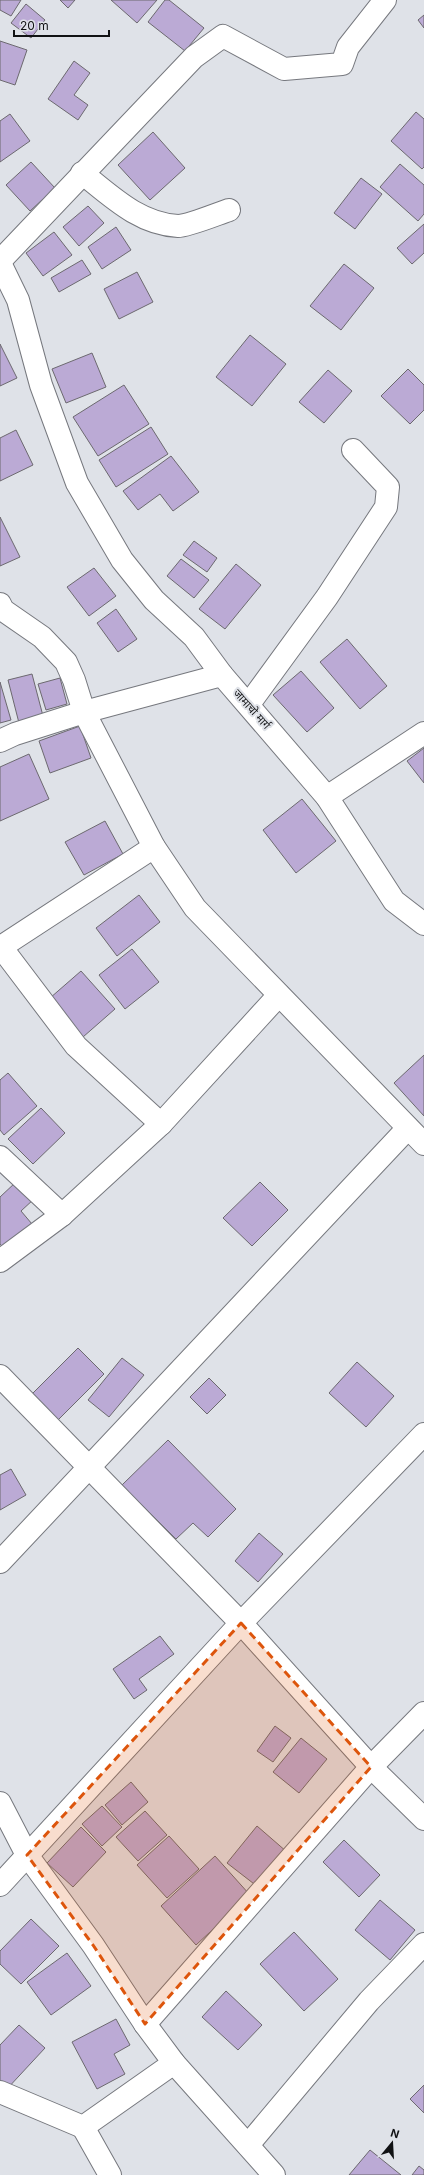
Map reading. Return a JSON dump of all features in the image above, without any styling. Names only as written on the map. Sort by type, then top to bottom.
[{"type":"street","points":[[0,262],[82,173],[138,118],[194,57],[223,36],[284,70],[342,64],[348,47],[385,0]]},
{"type":"street","points":[[82,173],[124,207],[150,221],[179,226],[228,210]]},
{"type":"street","name":"जामाचो मार्ग","points":[[0,262],[18,300],[41,385],[77,484],[122,560],[154,600],[194,637],[222,675],[249,704],[327,796],[394,901],[424,924]]},
{"type":"street","points":[[249,704],[327,597],[386,507],[388,487],[353,450]]},
{"type":"street","points":[[0,604],[4,610],[42,637],[66,662],[74,680],[84,712],[154,847],[195,908],[424,1144]]},
{"type":"street","points":[[0,741],[15,734],[84,712],[222,675]]},
{"type":"street","points":[[327,796],[424,733]]},
{"type":"street","points":[[154,847],[1,948],[76,1046],[161,1124]]},
{"type":"street","points":[[0,1261],[62,1215],[161,1124],[279,995]]},
{"type":"street","points":[[0,1562],[408,1128]]},
{"type":"street","points":[[0,1157],[62,1215]]},
{"type":"street","points":[[0,1376],[240,1623],[371,1767],[424,1819]]},
{"type":"street","points":[[0,1885],[240,1623],[424,1434]]},
{"type":"street","points":[[145,2024],[371,1767],[424,1713]]},
{"type":"street","points":[[0,1803],[26,1855],[93,1946],[145,2024],[174,2063],[274,2175]]},
{"type":"street","points":[[248,2145],[369,2002],[424,1944]]},
{"type":"street","points":[[83,2126],[174,2063]]},
{"type":"street","points":[[0,2092],[83,2126],[110,2175]]},
{"type":"highlighted area","points":[[241,1623],[371,1767],[145,2024],[93,1945],[27,1855]]},
{"type":"building","points":[[0,0],[21,0],[11,16],[0,10]]},
{"type":"building","points":[[60,0],[75,0],[68,8]]},
{"type":"building","points":[[111,0],[157,0],[137,23]]},
{"type":"building","points":[[165,0],[169,0],[204,28],[185,51],[148,22]]},
{"type":"building","points":[[26,4],[45,20],[31,38],[11,23]]},
{"type":"building","points":[[424,15],[424,28],[418,20]]},
{"type":"building","points":[[0,41],[27,50],[15,85],[0,80]]},
{"type":"building","points":[[74,61],[90,73],[74,95],[88,105],[78,120],[48,99]]},
{"type":"building","points":[[416,112],[424,119],[424,167],[422,169],[391,141]]},
{"type":"building","points":[[10,114],[30,141],[0,162],[0,121]]},
{"type":"building","points":[[153,132],[185,168],[150,200],[118,165]]},
{"type":"building","points":[[31,162],[55,188],[30,211],[6,185]]},
{"type":"building","points":[[400,164],[424,185],[424,214],[418,221],[380,187]]},
{"type":"building","points":[[361,178],[382,194],[355,229],[334,213]]},
{"type":"building","points":[[88,206],[104,223],[79,246],[63,227]]},
{"type":"building","points":[[424,224],[424,253],[412,264],[397,248]]},
{"type":"building","points":[[116,227],[131,250],[102,269],[88,247]]},
{"type":"building","points":[[54,232],[72,255],[43,276],[26,253]]},
{"type":"building","points":[[82,260],[91,274],[59,292],[51,278]]},
{"type":"building","points":[[344,264],[374,288],[341,330],[310,306]]},
{"type":"building","points":[[137,272],[153,302],[119,319],[104,289]]},
{"type":"building","points":[[250,335],[286,364],[252,406],[216,377]]},
{"type":"building","points":[[0,344],[17,378],[0,386]]},
{"type":"building","points":[[92,353],[106,387],[66,403],[52,369]]},
{"type":"building","points":[[408,369],[424,385],[424,410],[410,424],[381,396]]},
{"type":"building","points":[[328,370],[352,391],[324,423],[299,402]]},
{"type":"building","points":[[124,385],[149,424],[98,456],[73,417]]},
{"type":"building","points":[[151,427],[168,454],[116,487],[99,460]]},
{"type":"building","points":[[16,430],[33,465],[0,481],[0,438]]},
{"type":"building","points":[[171,456],[199,492],[173,511],[160,494],[138,510],[123,491]]},
{"type":"building","points":[[0,517],[20,557],[0,566]]},
{"type":"building","points":[[194,541],[217,558],[207,572],[183,555]]},
{"type":"building","points":[[181,559],[209,580],[194,598],[167,576]]},
{"type":"building","points":[[236,564],[261,585],[225,629],[199,609]]},
{"type":"building","points":[[94,568],[116,596],[89,616],[67,587]]},
{"type":"building","points":[[116,609],[137,639],[118,652],[97,623]]},
{"type":"building","points":[[347,639],[387,686],[360,709],[320,662]]},
{"type":"building","points":[[301,671],[334,708],[307,732],[273,695]]},
{"type":"building","points":[[32,674],[43,716],[19,723],[8,680]]},
{"type":"building","points":[[60,678],[67,704],[46,710],[38,684]]},
{"type":"building","points":[[0,682],[11,720],[0,723]]},
{"type":"building","points":[[80,726],[91,758],[50,773],[39,741]]},
{"type":"building","points":[[424,748],[424,783],[407,761]]},
{"type":"building","points":[[29,754],[49,799],[0,821],[0,767]]},
{"type":"building","points":[[302,799],[336,841],[296,873],[263,830]]},
{"type":"building","points":[[105,821],[123,854],[84,875],[65,842]]},
{"type":"building","points":[[139,895],[160,922],[117,956],[96,928]]},
{"type":"building","points":[[132,949],[159,982],[125,1009],[99,975]]},
{"type":"building","points":[[81,971],[115,1009],[83,1037],[50,998]]},
{"type":"building","points":[[424,1055],[424,1116],[394,1083]]},
{"type":"building","points":[[8,1073],[37,1106],[4,1135],[0,1130],[0,1080]]},
{"type":"building","points":[[41,1108],[65,1133],[33,1164],[8,1139]]},
{"type":"building","points":[[16,1182],[34,1199],[21,1211],[32,1224],[4,1249],[0,1244],[0,1197]]},
{"type":"building","points":[[260,1182],[288,1210],[252,1246],[223,1218]]},
{"type":"building","points":[[78,1348],[104,1374],[58,1420],[32,1394]]},
{"type":"building","points":[[122,1358],[144,1375],[109,1417],[88,1400]]},
{"type":"building","points":[[357,1362],[394,1396],[366,1427],[329,1393]]},
{"type":"building","points":[[209,1378],[226,1395],[207,1414],[190,1397]]},
{"type":"building","points":[[168,1440],[236,1509],[208,1537],[193,1523],[176,1539],[122,1485]]},
{"type":"building","points":[[11,1469],[26,1495],[0,1510],[0,1475]]},
{"type":"building","points":[[259,1533],[283,1554],[258,1582],[235,1561]]},
{"type":"building","points":[[160,1636],[174,1654],[139,1679],[147,1690],[134,1699],[113,1669]]},
{"type":"building","points":[[275,1726],[291,1738],[273,1762],[257,1751]]},
{"type":"building","points":[[301,1738],[327,1759],[299,1793],[273,1772]]},
{"type":"building","points":[[131,1782],[148,1802],[122,1825],[105,1805]]},
{"type":"building","points":[[102,1806],[122,1827],[102,1846],[82,1824]]},
{"type":"building","points":[[145,1811],[167,1835],[138,1861],[116,1837]]},
{"type":"building","points":[[257,1826],[287,1852],[258,1887],[227,1863]]},
{"type":"building","points":[[81,1827],[106,1852],[73,1887],[47,1863]]},
{"type":"building","points":[[169,1836],[199,1869],[167,1898],[137,1865]]},
{"type":"building","points":[[344,1840],[380,1875],[359,1897],[323,1862]]},
{"type":"building","points":[[215,1856],[250,1895],[196,1945],[161,1906]]},
{"type":"building","points":[[380,1900],[415,1930],[390,1960],[355,1930]]},
{"type":"building","points":[[31,1919],[59,1946],[21,1984],[0,1964],[0,1951]]},
{"type":"building","points":[[294,1932],[338,1979],[304,2011],[260,1964]]},
{"type":"building","points":[[67,1953],[91,1986],[51,2015],[27,1982]]},
{"type":"building","points":[[226,1991],[262,2025],[238,2050],[202,2017]]},
{"type":"building","points":[[116,2019],[130,2045],[114,2054],[125,2074],[97,2089],[72,2042]]},
{"type":"building","points":[[19,2025],[45,2048],[6,2090],[0,2084],[0,2045]]},
{"type":"building","points":[[424,2085],[424,2113],[410,2099]]},
{"type":"building","points":[[370,2150],[401,2175],[349,2175]]},
{"type":"building","points":[[419,2166],[424,2170],[424,2175],[412,2175]]}]
